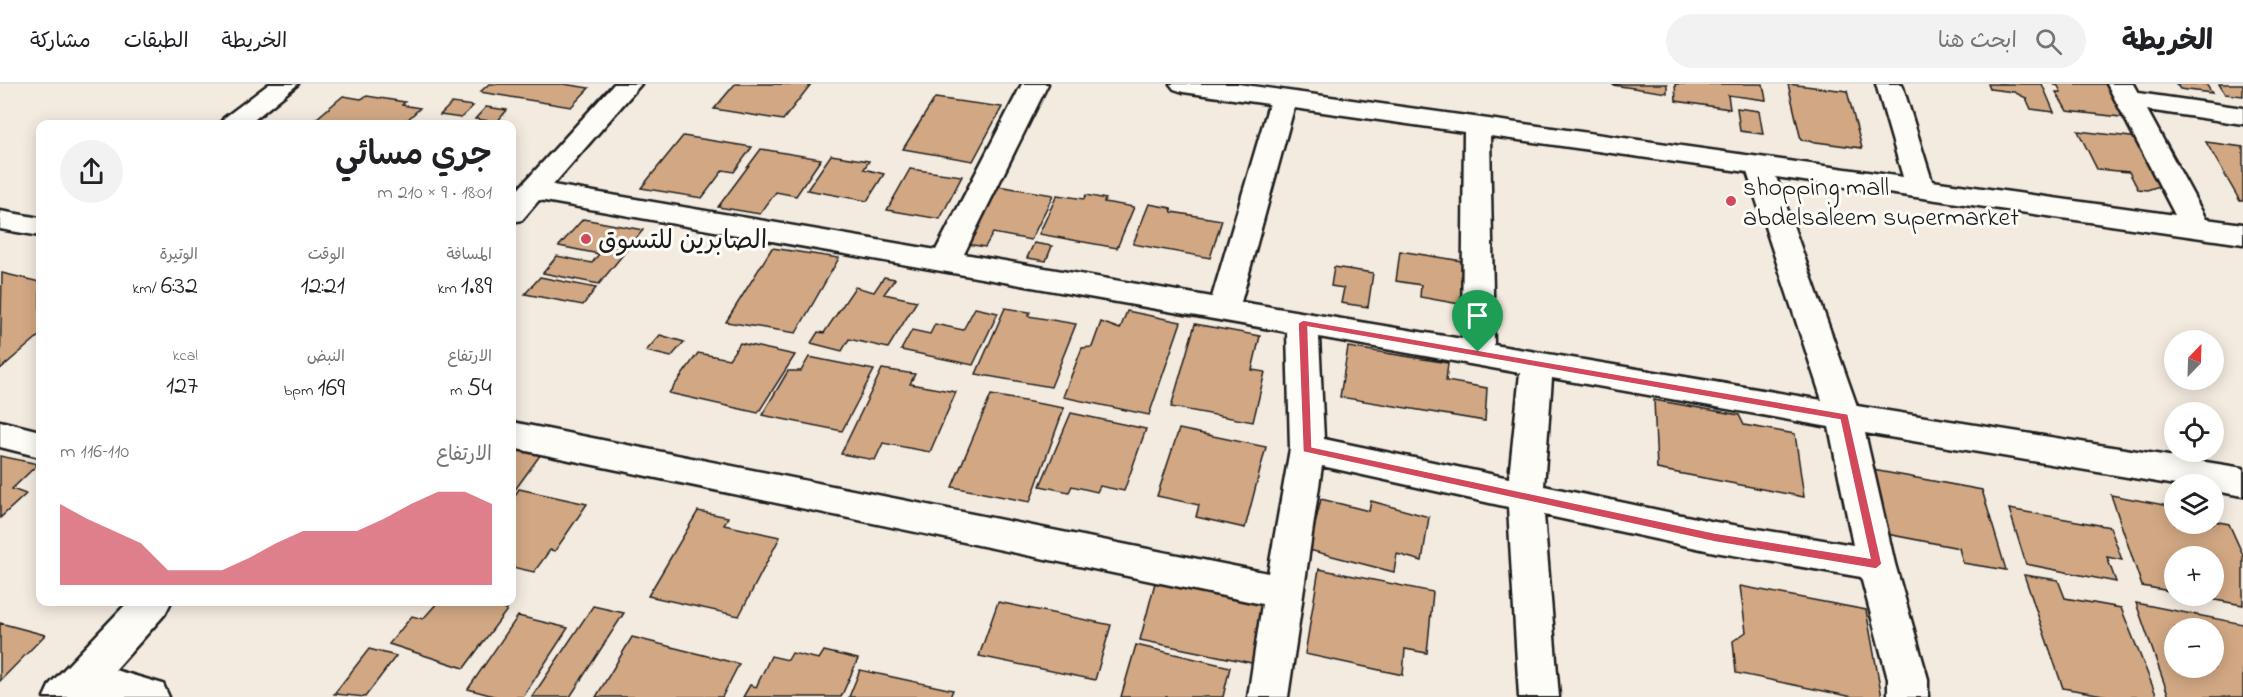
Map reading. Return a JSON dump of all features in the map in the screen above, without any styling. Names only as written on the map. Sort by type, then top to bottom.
[{"type":"street","points":[[238,120],[285,84]]},
{"type":"street","points":[[516,209],[628,84]]},
{"type":"street","points":[[945,262],[1035,84]]},
{"type":"street","points":[[1183,84],[2243,234]]},
{"type":"street","points":[[1889,84],[1920,189]]},
{"type":"street","points":[[2125,92],[2196,228]]},
{"type":"street","points":[[2125,92],[2243,116]]},
{"type":"street","points":[[1224,309],[1283,99]]},
{"type":"street","points":[[1477,126],[1478,352]]},
{"type":"street","points":[[1758,165],[1844,417],[1876,564],[1908,679],[1908,697]]},
{"type":"street","points":[[533,190],[1844,417],[2243,482]]},
{"type":"street","points":[[0,220],[36,225]]},
{"type":"street","points":[[1268,697],[1307,450],[1303,323]]},
{"type":"street","points":[[1537,364],[1530,416],[1525,495],[1539,697]]},
{"type":"street","points":[[0,434],[36,443]]},
{"type":"street","points":[[516,436],[1283,592]]},
{"type":"street","points":[[1307,450],[1715,537],[1876,564]]},
{"type":"street","points":[[72,688],[148,606]]},
{"type":"street","points":[[72,688],[149,697]]},
{"type":"building","points":[[489,84],[563,84],[589,88],[571,107],[480,92]]},
{"type":"building","points":[[735,84],[811,84],[783,120],[714,109]]},
{"type":"building","points":[[1667,84],[1667,93],[1613,85]]},
{"type":"building","points":[[1675,84],[1763,84],[1766,100],[1728,95],[1730,109],[1676,101]]},
{"type":"building","points":[[1788,84],[1847,91],[1862,148],[1801,140]]},
{"type":"building","points":[[1988,84],[2042,84],[2054,112],[2031,109],[2026,98],[2014,92],[1990,89]]},
{"type":"building","points":[[2053,84],[2110,84],[2130,118],[2067,111],[2056,92],[2061,92],[2058,86]]},
{"type":"building","points":[[2176,84],[2206,84],[2212,93],[2180,89]]},
{"type":"building","points":[[2219,84],[2243,84],[2243,96],[2225,94]]},
{"type":"building","points":[[343,96],[361,99],[367,96],[405,102],[402,105],[420,108],[407,120],[315,120]]},
{"type":"building","points":[[935,98],[1002,107],[973,161],[903,149]]},
{"type":"building","points":[[452,103],[473,106],[461,118],[440,115]]},
{"type":"building","points":[[486,107],[507,110],[499,120],[475,119]]},
{"type":"building","points":[[1737,108],[1759,111],[1763,134],[1740,131]]},
{"type":"building","points":[[2078,131],[2166,141],[2179,164],[2172,165],[2175,181],[2147,190],[2138,189],[2129,172],[2097,169]]},
{"type":"building","points":[[683,136],[752,147],[734,172],[723,170],[702,198],[641,188]]},
{"type":"building","points":[[2206,142],[2243,147],[2243,201],[2240,201]]},
{"type":"building","points":[[761,149],[821,159],[796,196],[776,192],[760,214],[718,207]]},
{"type":"building","points":[[831,155],[869,161],[864,169],[884,174],[867,201],[807,190]]},
{"type":"building","points":[[910,169],[962,176],[940,219],[887,210]]},
{"type":"building","points":[[992,185],[1053,195],[1031,240],[993,233],[985,247],[961,243]]},
{"type":"building","points":[[1057,195],[1084,199],[1086,195],[1106,199],[1104,202],[1134,207],[1117,248],[1039,234]]},
{"type":"building","points":[[1149,204],[1171,208],[1172,212],[1222,220],[1210,258],[1133,244]]},
{"type":"building","points":[[583,219],[643,230],[599,284],[543,273],[557,256],[592,263],[599,254],[559,246]]},
{"type":"building","points":[[1034,243],[1052,246],[1046,261],[1027,258]]},
{"type":"building","points":[[772,248],[839,258],[796,333],[726,322]]},
{"type":"building","points":[[1400,251],[1474,263],[1471,306],[1420,297],[1421,285],[1396,281]]},
{"type":"building","points":[[1334,267],[1373,273],[1368,307],[1341,303],[1344,288],[1331,286]]},
{"type":"building","points":[[2,273],[36,281],[36,338],[0,369]]},
{"type":"building","points":[[540,277],[596,288],[583,305],[525,294]]},
{"type":"building","points":[[884,277],[895,279],[884,294],[917,301],[888,348],[849,339],[842,351],[811,343],[818,332],[824,333],[855,287],[874,292]]},
{"type":"building","points":[[975,308],[998,313],[973,365],[901,350],[912,330],[930,334],[935,324],[963,330]]},
{"type":"building","points":[[1005,308],[1030,312],[1028,316],[1076,324],[1051,387],[976,374]]},
{"type":"building","points":[[1127,311],[1181,322],[1149,415],[1063,397],[1082,348],[1092,347],[1101,322],[1120,329]]},
{"type":"building","points":[[1195,324],[1260,336],[1252,370],[1265,372],[1253,422],[1171,407]]},
{"type":"building","points":[[660,335],[684,342],[671,357],[646,351]]},
{"type":"building","points":[[740,343],[795,355],[758,413],[669,393],[698,353],[729,359]]},
{"type":"building","points":[[1348,347],[1448,363],[1446,381],[1487,388],[1485,421],[1340,397]]},
{"type":"building","points":[[809,357],[874,370],[842,431],[762,415],[788,371],[801,371]]},
{"type":"building","points":[[882,369],[915,374],[910,384],[956,392],[930,452],[883,443],[875,460],[841,454]]},
{"type":"building","points":[[991,395],[1064,408],[1030,502],[952,487]]},
{"type":"building","points":[[1654,400],[1739,415],[1744,425],[1795,434],[1804,497],[1657,469]]},
{"type":"building","points":[[1071,413],[1146,429],[1124,491],[1100,486],[1097,492],[1072,486],[1069,492],[1040,486]]},
{"type":"building","points":[[1179,429],[1266,447],[1245,528],[1196,517],[1199,505],[1157,496]]},
{"type":"building","points":[[516,448],[541,454],[516,488]]},
{"type":"building","points":[[0,456],[36,464],[12,489],[26,494],[0,518]]},
{"type":"building","points":[[1873,470],[1982,490],[2006,570],[1963,563],[1959,548],[1887,534]]},
{"type":"building","points":[[519,489],[587,504],[555,551],[550,550],[534,572],[516,568],[516,494]]},
{"type":"building","points":[[2111,495],[2164,505],[2164,534],[2224,534],[2224,523],[2229,524],[2243,555],[2243,605],[2224,602],[2224,546],[2164,546],[2164,590],[2142,586]]},
{"type":"building","points":[[1321,499],[1369,511],[1371,501],[1429,517],[1422,561],[1397,554],[1394,572],[1309,550]]},
{"type":"building","points":[[2009,509],[2110,527],[2122,560],[2107,557],[2116,582],[2026,564]]},
{"type":"building","points":[[698,511],[728,517],[724,525],[780,537],[739,616],[648,596]]},
{"type":"building","points":[[1319,569],[1433,592],[1427,653],[1405,649],[1403,675],[1305,654]]},
{"type":"building","points":[[2024,575],[2058,580],[2065,598],[2121,608],[2157,697],[2114,697],[2063,688]]},
{"type":"building","points":[[1156,579],[1263,601],[1252,663],[1140,640]]},
{"type":"building","points":[[1740,586],[1866,610],[1882,697],[1853,697],[1736,673],[1733,641],[1746,632]]},
{"type":"building","points":[[998,602],[1111,625],[1095,680],[979,656]]},
{"type":"building","points":[[2136,603],[2212,618],[2164,618],[2164,678],[2224,678],[2224,620],[2243,624],[2243,697],[2169,697]]},
{"type":"building","points":[[434,606],[493,606],[507,610],[464,668],[389,644],[412,616],[423,619]]},
{"type":"building","points":[[593,606],[624,613],[570,697],[532,697]]},
{"type":"building","points":[[518,616],[568,628],[523,697],[497,697],[468,689]]},
{"type":"building","points":[[0,623],[45,635],[0,681]]},
{"type":"building","points":[[632,637],[739,664],[722,697],[596,697]]},
{"type":"building","points":[[1136,645],[1230,667],[1223,697],[1121,697]]},
{"type":"building","points":[[369,649],[396,656],[365,697],[334,694]]},
{"type":"building","points":[[824,651],[858,659],[841,697],[743,697],[750,685],[756,687],[771,656],[788,660],[792,653],[819,659]]},
{"type":"building","points":[[860,670],[953,690],[950,697],[849,697]]},
{"type":"place","name":"shopping mall abdelsaleem supermarket","points":[[1731,201]]},
{"type":"place","name":"الصابرين للتسوق","points":[[586,239]]},
{"type":"route","points":[[1303,323],[1478,352],[1844,417],[1876,564],[1715,537],[1307,450],[1303,323]]}]
